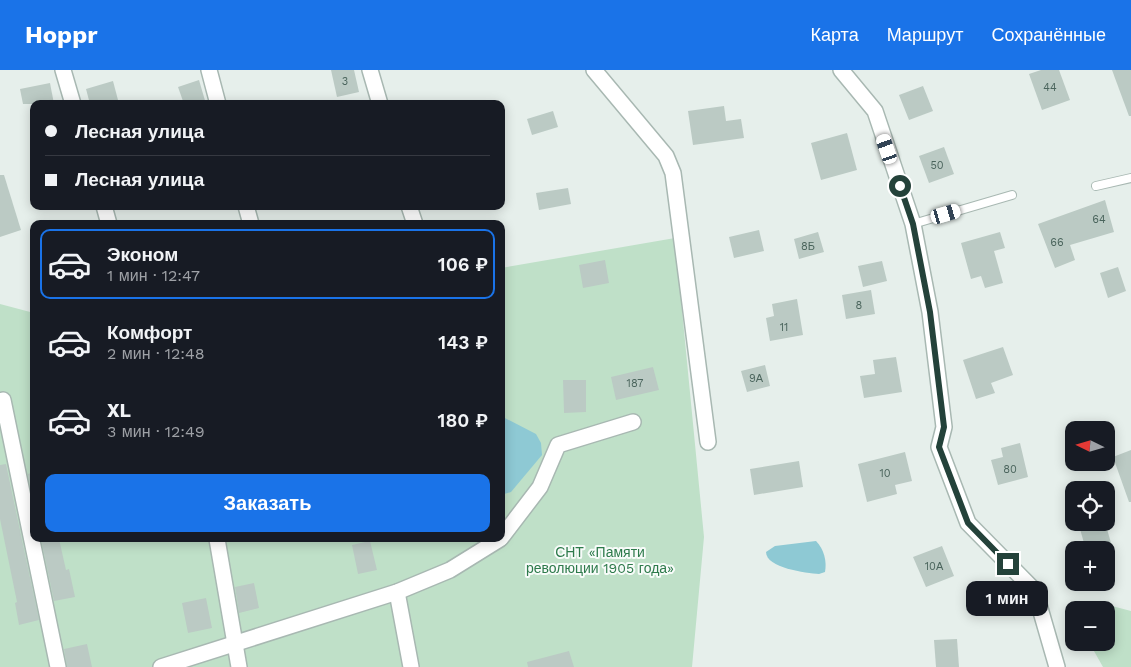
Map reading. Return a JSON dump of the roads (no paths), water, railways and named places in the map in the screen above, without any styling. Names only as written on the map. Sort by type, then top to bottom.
[{"type":"street","points":[[63,70],[72,100]]},
{"type":"street","points":[[209,70],[217,100]]},
{"type":"street","points":[[370,70],[379,100]]},
{"type":"street","points":[[594,70],[666,156],[673,173],[708,442]]},
{"type":"street","points":[[841,70],[874,111],[913,224],[930,312],[944,427],[939,447],[968,523],[1035,591],[1057,667]]},
{"type":"street","points":[[3,400],[30,531]]},
{"type":"street","points":[[505,533],[540,487],[558,445],[633,422]]},
{"type":"street","points":[[32,542],[58,667]]},
{"type":"street","points":[[218,542],[239,667]]},
{"type":"street","points":[[161,667],[397,592],[450,570],[495,542]]},
{"type":"street","points":[[397,592],[411,667]]},
{"type":"lane","points":[[1096,186],[1131,178]]},
{"type":"lane","points":[[913,224],[1012,195]]},
{"type":"water","points":[[505,418],[536,434],[541,443],[542,455],[511,492],[505,494]]},
{"type":"water","points":[[816,541],[823,551],[826,564],[825,572],[819,574],[779,566],[772,562],[766,552],[775,546]]},
{"type":"park label","name":"СНТ «Памяти революции 1905 года»","points":[[600,560]]}]
